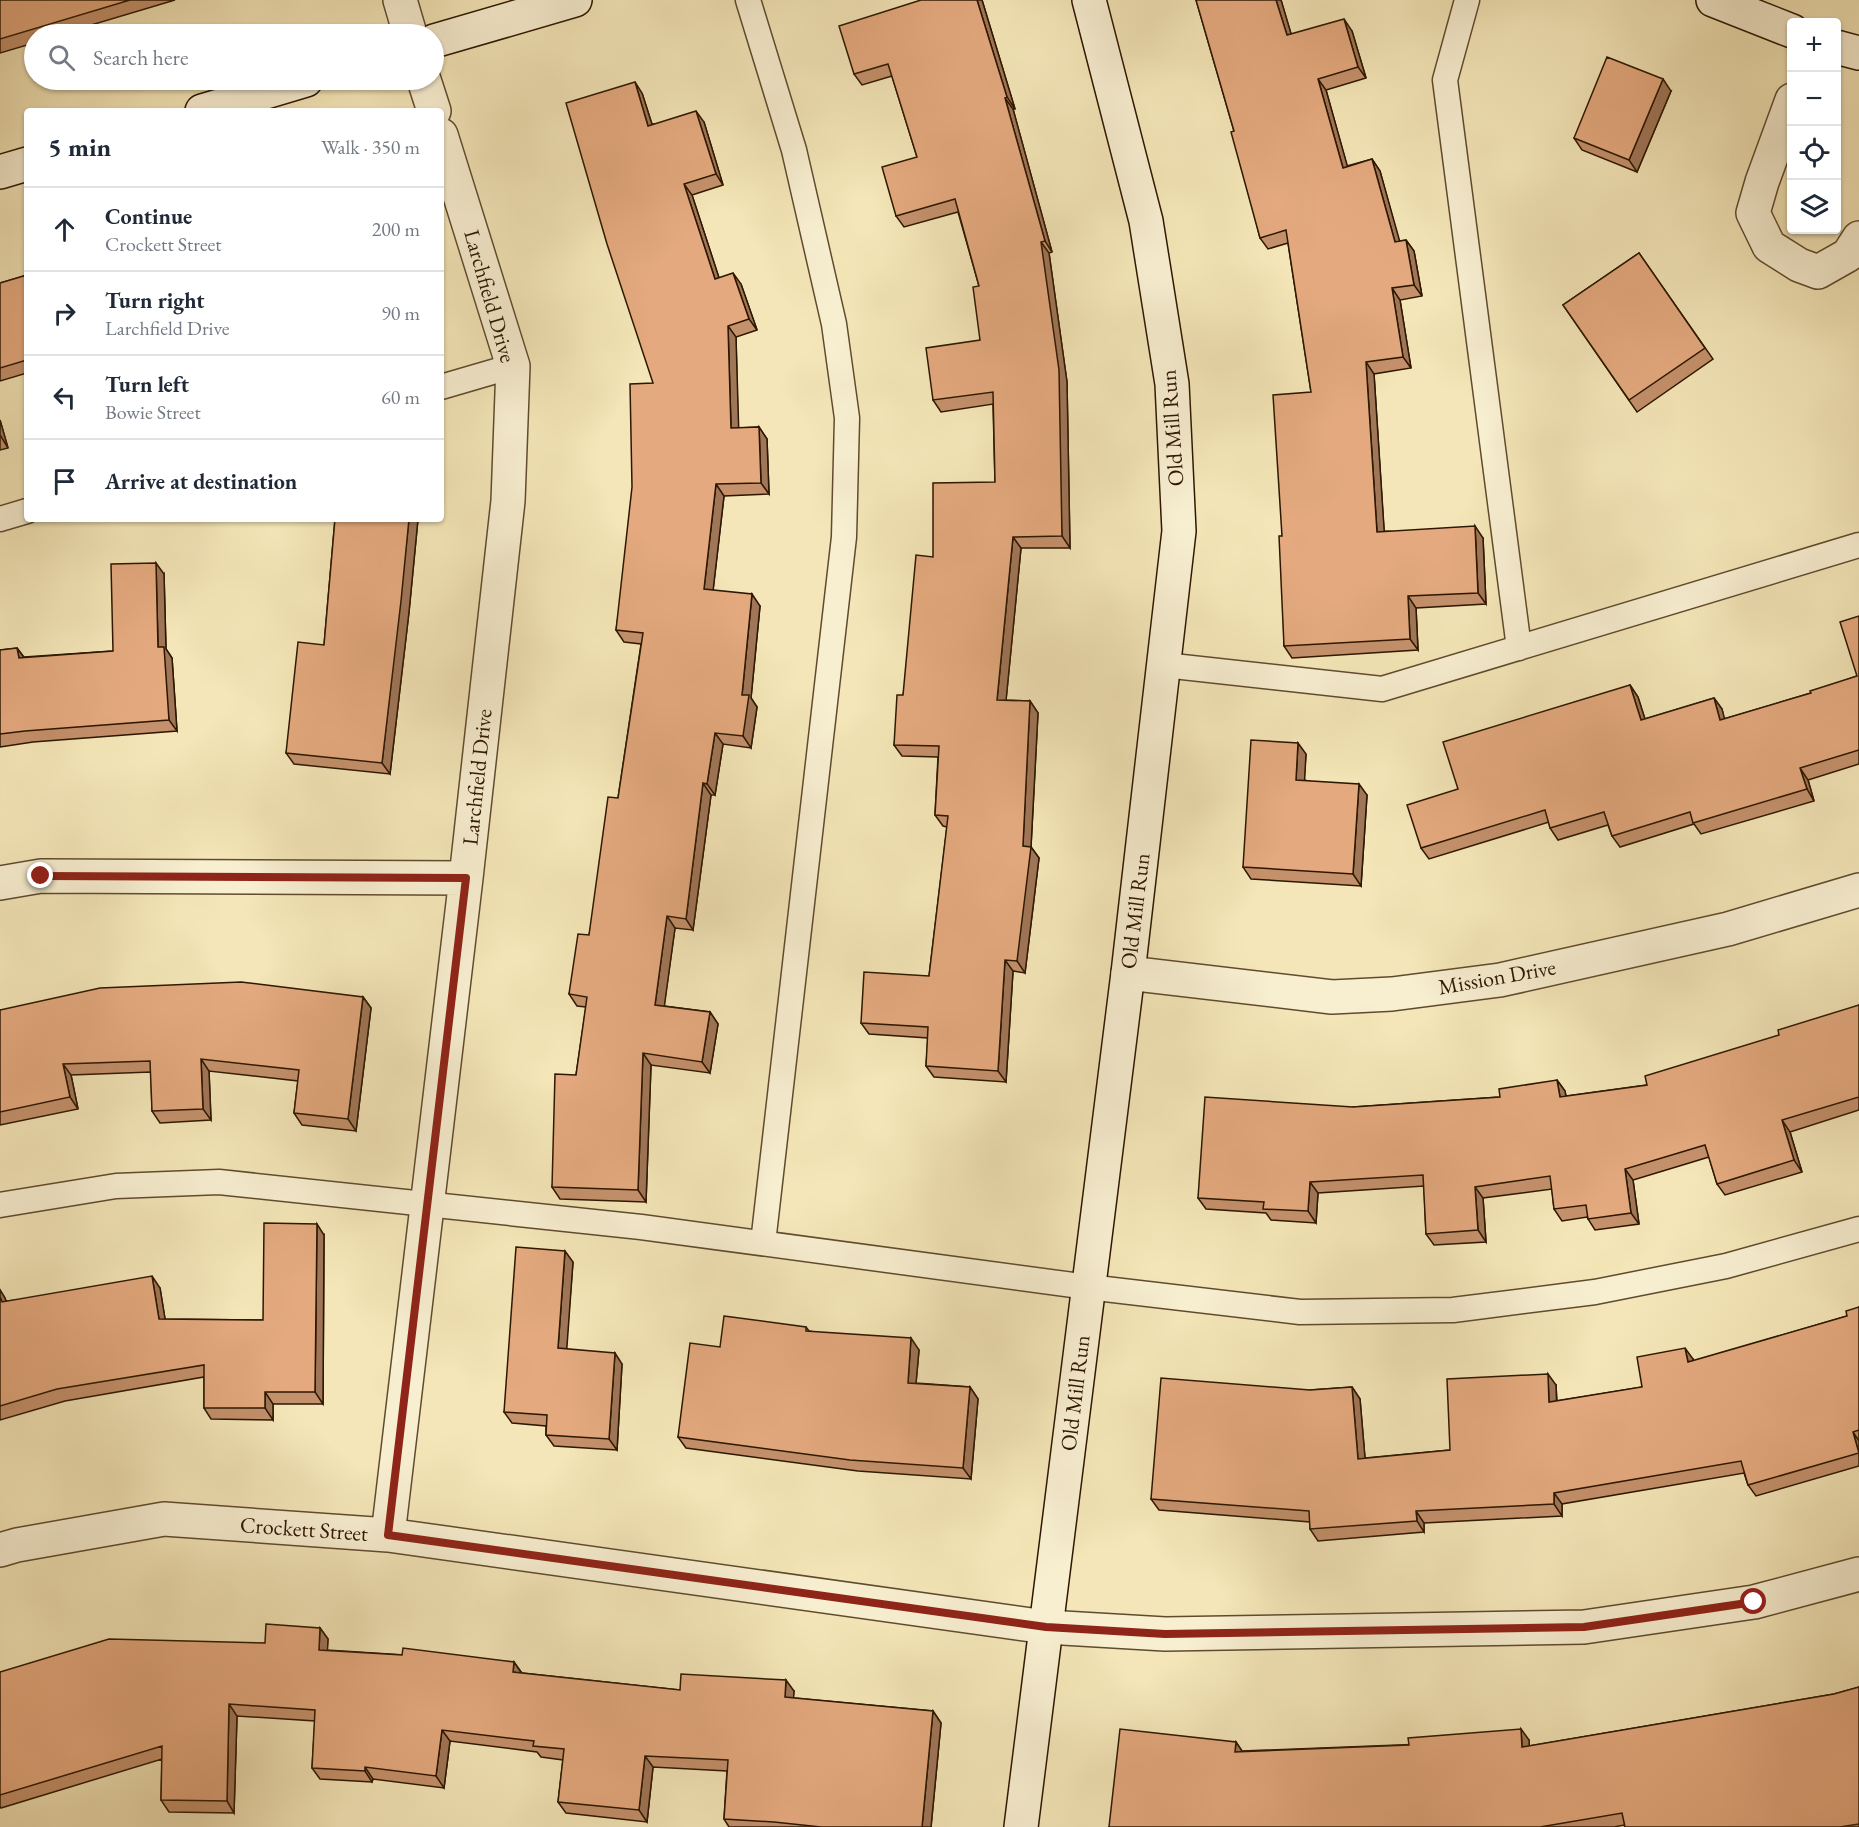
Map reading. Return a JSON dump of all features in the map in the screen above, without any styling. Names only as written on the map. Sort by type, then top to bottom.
[{"type":"street","points":[[400,0],[407,24]]},
{"type":"street","points":[[444,38],[575,0]]},
{"type":"street","name":"Old Mill Run","points":[[1021,1827],[1128,973],[1179,531],[1172,384],[1146,221],[1089,0]]},
{"type":"street","points":[[1734,4],[1787,29]]},
{"type":"street","points":[[1841,48],[1859,53]]},
{"type":"street","points":[[212,108],[272,90]]},
{"type":"street","points":[[427,90],[433,108]]},
{"type":"street","points":[[1787,111],[1753,213],[1769,246],[1799,265],[1818,272],[1848,255],[1859,238]]},
{"type":"street","name":"Larchfield Drive","points":[[388,1535],[508,501],[513,366],[444,145]]},
{"type":"street","points":[[0,172],[24,165]]},
{"type":"street","points":[[0,883],[41,876],[466,878]]},
{"type":"street","name":"Mission Drive","points":[[1128,973],[1332,997],[1392,994],[1500,980],[1728,929],[1859,890]]},
{"type":"street","name":"Crockett Street","points":[[0,1550],[164,1519],[388,1535],[1046,1627],[1165,1634],[1584,1627],[1754,1602],[1859,1575]]},
{"type":"lane","points":[[748,0],[794,150],[834,324],[847,418],[844,537],[840,582],[763,1243]]},
{"type":"lane","points":[[1467,0],[1445,80],[1519,648]]},
{"type":"lane","points":[[444,386],[513,366]]},
{"type":"lane","points":[[0,519],[24,512]]},
{"type":"lane","points":[[1164,665],[1382,689],[1859,545]]},
{"type":"lane","points":[[0,1205],[116,1186],[219,1182],[641,1227],[1088,1287],[1300,1312],[1453,1310],[1594,1292],[1726,1266],[1859,1229]]},
{"type":"building","points":[[0,0],[130,0],[50,24],[24,24],[24,32],[0,39]]},
{"type":"building","points":[[921,0],[977,0],[1007,97],[1005,98],[1045,241],[1041,242],[1059,370],[1062,536],[1013,537],[997,700],[1030,701],[1023,846],[1031,847],[1017,961],[1005,960],[998,1071],[926,1066],[928,1027],[861,1023],[864,972],[929,976],[948,816],[935,815],[939,746],[894,745],[897,695],[903,695],[916,555],[933,557],[933,483],[995,482],[993,392],[933,400],[926,348],[980,340],[973,287],[979,286],[955,199],[896,216],[882,167],[917,157],[888,64],[854,74],[839,26]]},
{"type":"building","points":[[1196,0],[1276,0],[1287,35],[1344,19],[1358,67],[1318,79],[1343,168],[1372,159],[1395,242],[1406,240],[1414,285],[1392,288],[1403,357],[1366,362],[1377,532],[1475,526],[1478,593],[1408,596],[1410,639],[1284,646],[1279,536],[1282,536],[1273,395],[1311,392],[1286,230],[1260,238],[1231,132],[1234,131]]},
{"type":"building","points":[[1607,57],[1663,79],[1629,160],[1574,138]]},
{"type":"building","points":[[635,82],[648,126],[696,111],[716,174],[684,184],[715,279],[733,273],[749,319],[728,326],[731,428],[759,427],[761,483],[716,484],[704,589],[752,594],[742,695],[749,695],[743,736],[715,733],[707,784],[703,783],[686,919],[667,916],[655,1005],[710,1012],[702,1062],[643,1053],[638,1190],[552,1187],[555,1074],[576,1075],[587,997],[569,994],[578,934],[589,935],[608,797],[618,798],[643,633],[616,630],[632,487],[630,384],[653,383],[607,244],[566,103]]},
{"type":"building","points":[[1639,253],[1705,348],[1629,400],[1563,305]]},
{"type":"building","points":[[24,276],[24,361],[0,368],[0,283]]},
{"type":"building","points":[[335,522],[409,522],[382,763],[286,753],[298,642],[324,645]]},
{"type":"building","points":[[156,563],[158,647],[164,647],[169,720],[0,734],[0,650],[17,648],[19,658],[113,651],[111,564]]},
{"type":"building","points":[[1859,616],[1859,750],[1800,768],[1807,789],[1693,823],[1690,812],[1612,836],[1604,812],[1550,828],[1545,810],[1421,848],[1407,805],[1458,789],[1443,742],[1630,685],[1641,720],[1714,698],[1720,720],[1811,693],[1810,691],[1857,676],[1840,622]]},
{"type":"building","points":[[1251,740],[1298,743],[1296,780],[1359,784],[1353,874],[1243,867]]},
{"type":"building","points":[[241,982],[363,997],[348,1119],[294,1113],[299,1070],[201,1059],[203,1109],[152,1111],[150,1061],[63,1064],[70,1097],[0,1112],[0,1010],[100,988]]},
{"type":"building","points":[[1859,1005],[1859,1097],[1782,1120],[1794,1160],[1717,1184],[1705,1145],[1625,1169],[1631,1213],[1588,1219],[1586,1205],[1554,1209],[1550,1176],[1475,1187],[1478,1230],[1426,1234],[1423,1175],[1310,1182],[1308,1211],[1263,1209],[1264,1202],[1198,1198],[1205,1097],[1353,1107],[1500,1097],[1499,1089],[1557,1080],[1560,1097],[1647,1085],[1645,1076],[1779,1035],[1778,1030]]},
{"type":"building","points":[[264,1223],[317,1224],[315,1392],[265,1392],[265,1408],[204,1408],[204,1365],[57,1389],[0,1406],[0,1297],[2,1302],[152,1276],[159,1319],[263,1320]]},
{"type":"building","points":[[516,1247],[565,1251],[558,1348],[615,1353],[609,1439],[546,1435],[547,1415],[504,1412]]},
{"type":"building","points":[[1859,1307],[1859,1430],[1853,1432],[1859,1453],[1748,1485],[1741,1461],[1554,1493],[1554,1504],[1416,1511],[1417,1521],[1310,1529],[1309,1511],[1151,1499],[1161,1378],[1310,1390],[1352,1387],[1358,1459],[1450,1450],[1447,1379],[1548,1374],[1549,1402],[1642,1387],[1637,1357],[1685,1348],[1688,1362],[1847,1316],[1846,1311]]},
{"type":"building","points":[[724,1316],[806,1327],[806,1331],[911,1338],[908,1383],[970,1387],[963,1468],[850,1460],[678,1437],[690,1343],[720,1347]]},
{"type":"building","points":[[266,1624],[320,1628],[319,1650],[402,1655],[403,1648],[514,1662],[513,1672],[680,1690],[681,1674],[786,1680],[785,1697],[933,1711],[922,1827],[821,1827],[724,1819],[728,1760],[645,1756],[639,1810],[558,1802],[564,1749],[533,1746],[534,1741],[442,1730],[436,1776],[365,1767],[365,1771],[312,1768],[315,1710],[229,1704],[227,1801],[161,1800],[162,1746],[0,1795],[0,1672],[109,1639],[265,1643]]},
{"type":"building","points":[[1859,1687],[1859,1824],[1840,1827],[1625,1827],[1622,1813],[1540,1827],[1109,1827],[1120,1729],[1236,1742],[1235,1752],[1409,1745],[1408,1738],[1521,1729],[1522,1747],[1834,1694]]},
{"type":"route","points":[[41,876],[466,878],[388,1535],[1046,1627],[1165,1634],[1584,1627],[1754,1602]]}]
